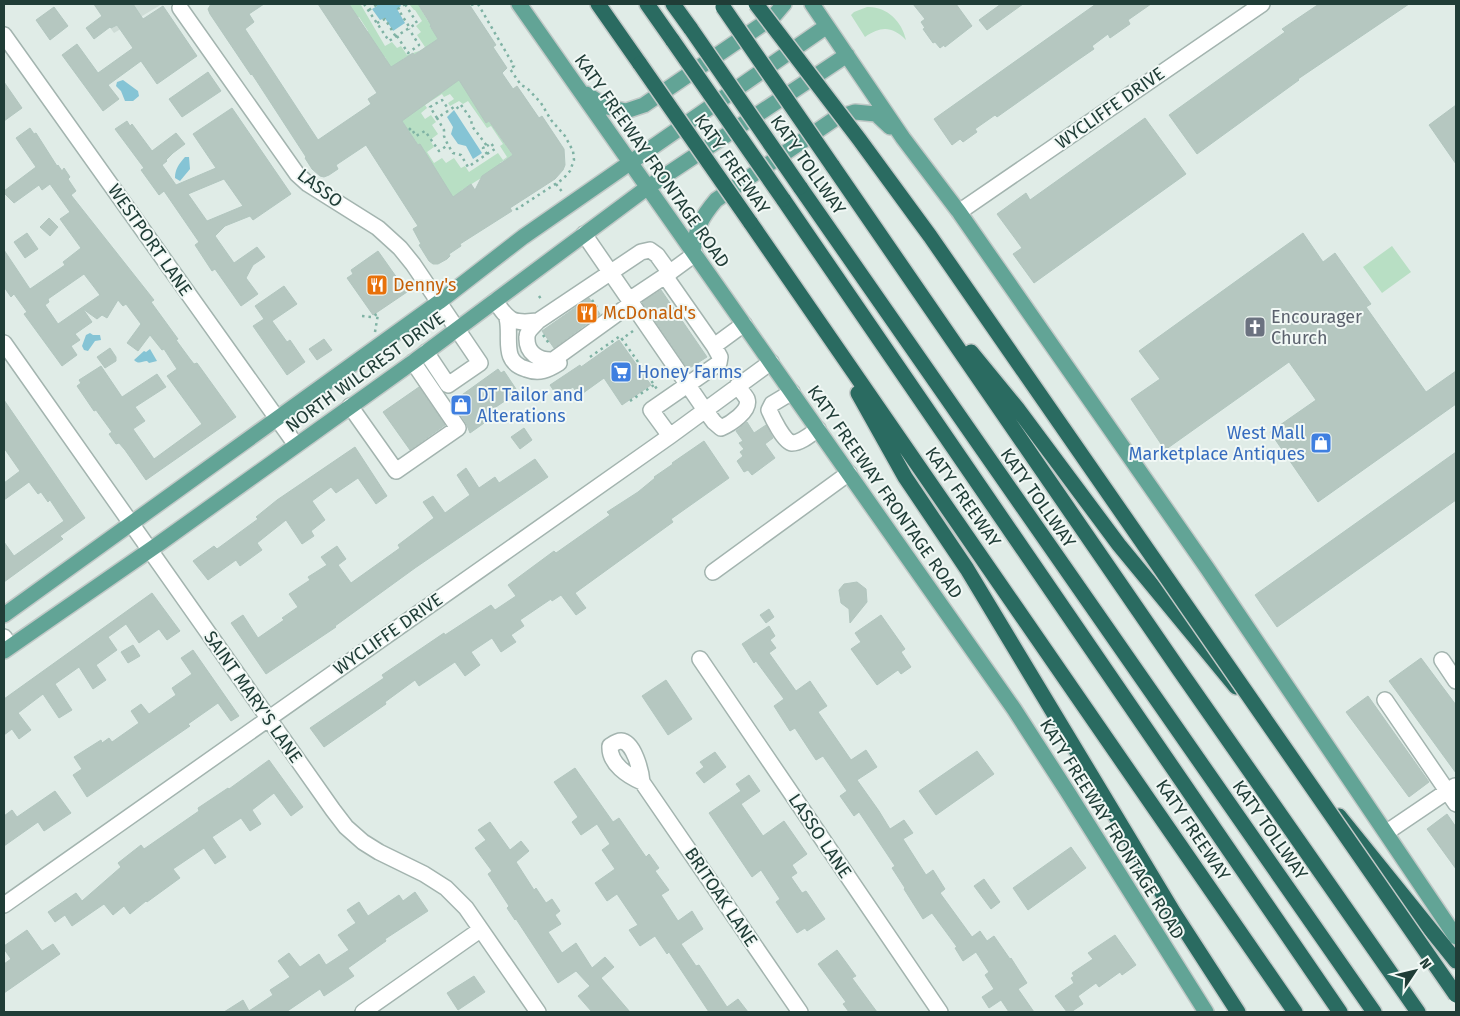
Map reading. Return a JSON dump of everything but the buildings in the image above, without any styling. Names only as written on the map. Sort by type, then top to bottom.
[{"type":"highway","name":"KATY FREEWAY","points":[[598,4],[1295,1012]]},
{"type":"highway","points":[[647,4],[1340,1012]]},
{"type":"highway","name":"KATY TOLLWAY","points":[[673,4],[1374,1012]]},
{"type":"highway","points":[[756,4],[849,125],[930,236],[1456,995]]},
{"type":"highway","points":[[722,6],[1180,671],[1418,1012]]},
{"type":"highway","points":[[908,276],[1017,408],[1119,545],[1456,961]]},
{"type":"highway","points":[[813,313],[905,477],[967,569],[1169,905],[1238,1012]]},
{"type":"main road","name":"KATY FREEWAY FRONTAGE ROAD","points":[[519,4],[1014,709],[1206,1012]]},
{"type":"main road","points":[[580,91],[607,107],[626,111],[644,105],[773,17],[784,4]]},
{"type":"main road","points":[[812,4],[903,138],[959,212],[1207,568],[1387,832],[1456,937]]},
{"type":"main road","name":"NORTH WILCREST DRIVE","points":[[4,615],[439,302],[523,237],[827,26]]},
{"type":"main road","name":"NORTH WILCREST DRIVE","points":[[6,645],[150,550],[457,330],[648,187],[847,55]]},
{"type":"main road","points":[[694,252],[696,231],[703,216],[716,200],[836,118],[855,112],[876,114],[903,138]]},
{"type":"street","name":"WYCLIFFE DRIVE","points":[[959,212],[1262,4]]},
{"type":"street","name":"LASSO","points":[[181,5],[298,174],[308,184],[378,228],[413,264],[480,362],[448,385],[426,352]]},
{"type":"street","name":"WESTPORT LANE","points":[[4,35],[296,445]]},
{"type":"street","points":[[584,234],[705,410],[721,428],[743,413],[747,406],[747,399],[737,386]]},
{"type":"street","points":[[632,304],[553,360],[540,360],[534,355],[526,337],[534,326],[641,252],[650,250],[656,255],[720,357],[719,363],[651,410],[670,436]]},
{"type":"street","points":[[495,301],[507,318],[510,328],[508,347],[512,362],[532,371],[547,371],[694,252]]},
{"type":"street","points":[[507,318],[534,326]]},
{"type":"street","points":[[714,346],[744,324]]},
{"type":"street","name":"SAINT MARY'S LANE","points":[[4,343],[267,718],[346,827],[363,842],[379,852],[424,874],[446,888],[466,908],[538,1012]]},
{"type":"street","points":[[350,406],[396,472],[458,428],[413,362]]},
{"type":"street","name":"WYCLIFFE DRIVE","points":[[4,905],[670,436],[770,362]]},
{"type":"street","points":[[792,392],[772,404],[769,410],[774,422],[788,441],[793,443],[818,429]]},
{"type":"street","points":[[747,406],[769,410]]},
{"type":"street","points":[[713,572],[849,473]]},
{"type":"street","name":"LASSO LANE","points":[[700,660],[940,1012]]},
{"type":"street","points":[[1442,660],[1456,681]]},
{"type":"street","points":[[1385,700],[1452,788],[1456,804]]},
{"type":"street","name":"BRITOAK LANE","points":[[642,782],[800,1012]]},
{"type":"street","points":[[1387,832],[1452,788]]},
{"type":"street","points":[[363,1012],[480,930]]},
{"type":"path","points":[[364,4],[369,10],[377,24],[389,41],[397,36],[410,28],[418,23],[405,4],[398,9],[410,28],[419,45],[408,53],[397,36],[384,19],[377,24]]},
{"type":"path","points":[[369,10],[376,5],[374,4]]},
{"type":"path","points":[[478,4],[514,66],[510,69],[521,85],[527,88],[541,103],[573,150],[574,160],[570,171],[563,179],[517,209],[515,207]]},
{"type":"path","points":[[449,110],[442,100],[430,108],[444,130],[444,136],[453,153],[460,155],[468,167],[495,149],[491,143],[483,148],[487,154]]},
{"type":"path","points":[[437,118],[454,107],[456,109],[462,105],[471,119],[472,126],[487,146]]},
{"type":"path","points":[[409,130],[411,128],[416,136],[425,130],[440,151],[448,145]]},
{"type":"path","points":[[556,184],[565,196]]},
{"type":"path","points":[[589,295],[599,310]]},
{"type":"path","points":[[362,316],[372,317],[378,314],[374,332]]},
{"type":"path","points":[[622,339],[635,330]]},
{"type":"path","points":[[590,357],[620,336],[660,395]]},
{"type":"path","points":[[630,401],[654,385]]},
{"type":"shaded area","points":[[93,4],[162,4],[114,33]]},
{"type":"green space","points":[[349,4],[361,5],[385,46],[392,42],[397,48],[401,46],[407,55],[420,51],[403,59],[404,62],[394,68],[390,68],[385,57],[383,58],[381,52],[367,33],[368,31],[359,17],[356,18]]},
{"type":"green space","points":[[409,4],[419,4],[428,21],[430,20],[433,25],[430,27],[438,36],[437,41],[422,52],[421,50],[425,47],[417,35],[421,32],[416,26],[422,21]]},
{"type":"green space","points":[[867,7],[881,9],[892,16],[901,27],[906,40],[896,32],[886,29],[881,29],[865,37],[851,15]]},
{"type":"green space","points":[[456,79],[461,79],[486,122],[489,121],[514,157],[500,163],[502,165],[462,190],[454,200],[420,145],[413,140],[401,119]],"holes":[[[442,94],[444,97],[450,94],[454,99],[448,103],[450,106],[459,101],[463,104],[468,101],[487,128],[491,126],[503,144],[500,146],[507,157],[503,160],[498,153],[469,172],[465,166],[461,168],[454,158],[446,163],[442,158],[434,163],[427,152],[434,147],[430,140],[438,134],[432,125],[436,122],[431,115],[425,119],[421,113],[427,108],[425,105]]]},
{"type":"green space","points":[[1392,246],[1411,272],[1382,293],[1363,267]]},
{"type":"water","points":[[375,4],[400,4],[401,6],[397,9],[405,23],[393,31],[385,18],[380,20],[372,9],[377,6]]},
{"type":"water","points":[[123,80],[138,91],[139,96],[133,101],[125,101],[121,91],[116,86],[117,82]]},
{"type":"water","points":[[454,110],[482,153],[473,159],[466,146],[458,144],[451,134],[453,127],[447,117]]},
{"type":"water","points":[[185,157],[189,157],[190,169],[180,181],[175,178],[176,172],[179,164]]},
{"type":"water","points":[[90,333],[100,335],[101,340],[95,341],[88,351],[84,350],[82,346],[86,335]]},
{"type":"water","points":[[150,349],[157,361],[139,363],[134,360],[144,351],[146,352]]},
{"type":"place","name":"Denny's","points":[[377,285]]},
{"type":"place","name":"McDonald's","points":[[587,313]]},
{"type":"place","name":"Encourager Church","points":[[1255,327]]},
{"type":"place","name":"Honey Farms","points":[[621,372]]},
{"type":"place","name":"DT Tailor and Alterations","points":[[461,405]]},
{"type":"place","name":"West Mall Marketplace Antiques","points":[[1321,443]]}]
